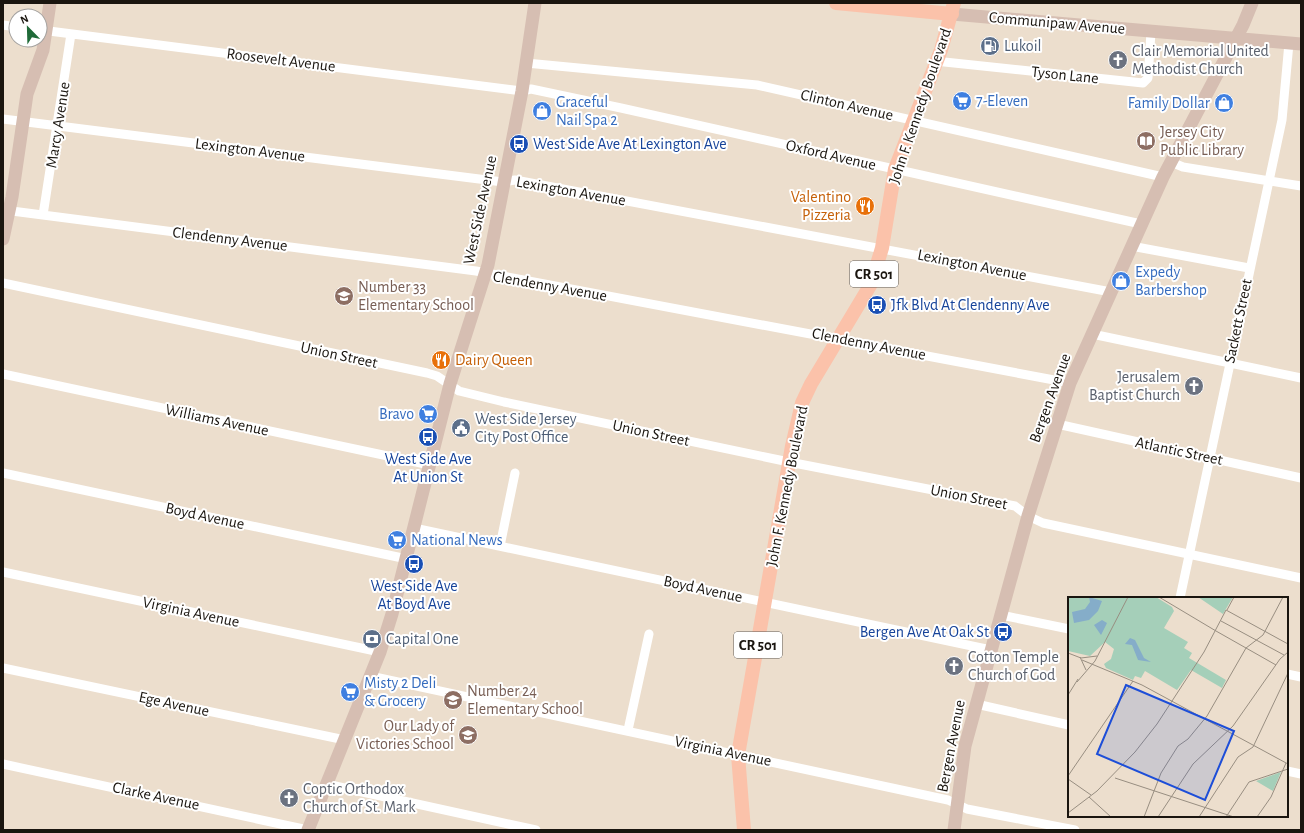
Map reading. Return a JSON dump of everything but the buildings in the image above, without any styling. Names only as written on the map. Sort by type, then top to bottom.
[{"type":"main road","name":"West Side Avenue","points":[[308,830],[380,652],[407,559],[450,384],[485,274],[522,91],[535,3]]},
{"type":"main road","name":"Communipaw Avenue","points":[[836,3],[953,8],[1151,32],[1295,43]]},
{"type":"main road","name":"Bergen Avenue","points":[[954,830],[965,746],[1028,516],[1070,383],[1141,224],[1252,3]]},
{"type":"main road","name":"John F. Kennedy Boulevard","points":[[744,830],[738,755],[766,602],[789,462],[802,403],[838,338],[871,284],[882,248],[895,169],[935,61],[941,50],[953,8]]},
{"type":"main road","points":[[3,240],[6,210],[27,94],[44,48]]},
{"type":"street","name":"Roosevelt Avenue","points":[[48,31],[522,91]]},
{"type":"street","name":"Tyson Lane","points":[[935,61],[1143,83],[1148,78],[1151,32]]},
{"type":"street","name":"Marcy Avenue","points":[[44,215],[71,34]]},
{"type":"street","name":"Sackett Street","points":[[1180,597],[1267,180],[1282,120],[1295,43]]},
{"type":"street","name":"Clinton Avenue","points":[[526,63],[757,85],[1164,177]]},
{"type":"street","name":"Oxford Avenue","points":[[522,91],[531,89],[621,108],[1141,224]]},
{"type":"street","name":"Lexington Avenue","points":[[3,119],[503,182],[515,180],[1111,292]]},
{"type":"street","points":[[1171,162],[1183,167],[1301,186]]},
{"type":"street","name":"Clendenny Avenue","points":[[6,210],[485,274],[838,338],[1070,383]]},
{"type":"street","points":[[1131,246],[1249,268]]},
{"type":"street","name":"Union Street","points":[[3,283],[427,373],[437,376],[459,391],[504,402],[789,462],[1015,506],[1028,516],[1043,523],[1301,578]]},
{"type":"street","points":[[1092,334],[1301,378]]},
{"type":"street","name":"Williams Avenue","points":[[3,374],[430,465]]},
{"type":"street","name":"Atlantic Street","points":[[1057,424],[1301,478]]},
{"type":"street","name":"Boyd Avenue","points":[[3,473],[407,559]]},
{"type":"street","points":[[500,546],[515,473]]},
{"type":"street","name":"Boyd Avenue","points":[[414,528],[992,650]]},
{"type":"street","name":"Virginia Avenue","points":[[3,572],[380,652]]},
{"type":"street","points":[[1001,615],[1068,628]]},
{"type":"street","points":[[628,730],[649,634]]},
{"type":"street","name":"Ege Avenue","points":[[3,668],[345,740]]},
{"type":"street","points":[[1288,674],[1301,677]]},
{"type":"street","name":"Virginia Avenue","points":[[370,676],[628,730],[948,800],[967,809],[1059,828],[1076,830]]},
{"type":"street","points":[[976,704],[1068,725]]},
{"type":"street","name":"Clarke Avenue","points":[[3,764],[308,830]]},
{"type":"street","points":[[1288,771],[1301,774]]},
{"type":"street","points":[[326,784],[536,830]]},
{"type":"place","name":"Lukoil","points":[[990,46]]},
{"type":"place","name":"Clair Memorial United Methodist Church","points":[[1118,60]]},
{"type":"place","name":"7-Eleven","points":[[962,101]]},
{"type":"place","name":"Family Dollar","points":[[1224,103]]},
{"type":"place","name":"Graceful Nail Spa 2","points":[[542,111]]},
{"type":"place","name":"Jersey City Public Library","points":[[1146,141]]},
{"type":"place","name":"West Side Ave At Lexington Ave","points":[[519,144]]},
{"type":"place","name":"Valentino Pizzeria","points":[[865,206]]},
{"type":"place","name":"Expedy Barbershop","points":[[1121,281]]},
{"type":"place","name":"Number 33 Elementary School","points":[[344,296]]},
{"type":"place","name":"Jfk Blvd At Clendenny Ave","points":[[877,305]]},
{"type":"place","name":"Dairy Queen","points":[[441,360]]},
{"type":"place","name":"Jerusalem Baptist Church","points":[[1194,386]]},
{"type":"place","name":"Bravo","points":[[428,414]]},
{"type":"place","name":"West Side Jersey City Post Office","points":[[461,428]]},
{"type":"place","name":"West Side Ave At Union St","points":[[428,437]]},
{"type":"place","name":"National News","points":[[397,540]]},
{"type":"place","name":"West Side Ave At Boyd Ave","points":[[414,564]]},
{"type":"place","name":"Bergen Ave At Oak St","points":[[1003,632]]},
{"type":"place","name":"Capital One","points":[[372,639]]},
{"type":"place","name":"Cotton Temple Church of God","points":[[954,666]]},
{"type":"place","name":"Misty 2 Deli & Grocery","points":[[350,692]]},
{"type":"place","name":"Number 24 Elementary School","points":[[453,700]]},
{"type":"place","name":"Our Lady of Victories School","points":[[468,735]]},
{"type":"place","name":"Coptic Orthodox Church of St. Mark","points":[[289,798]]}]
